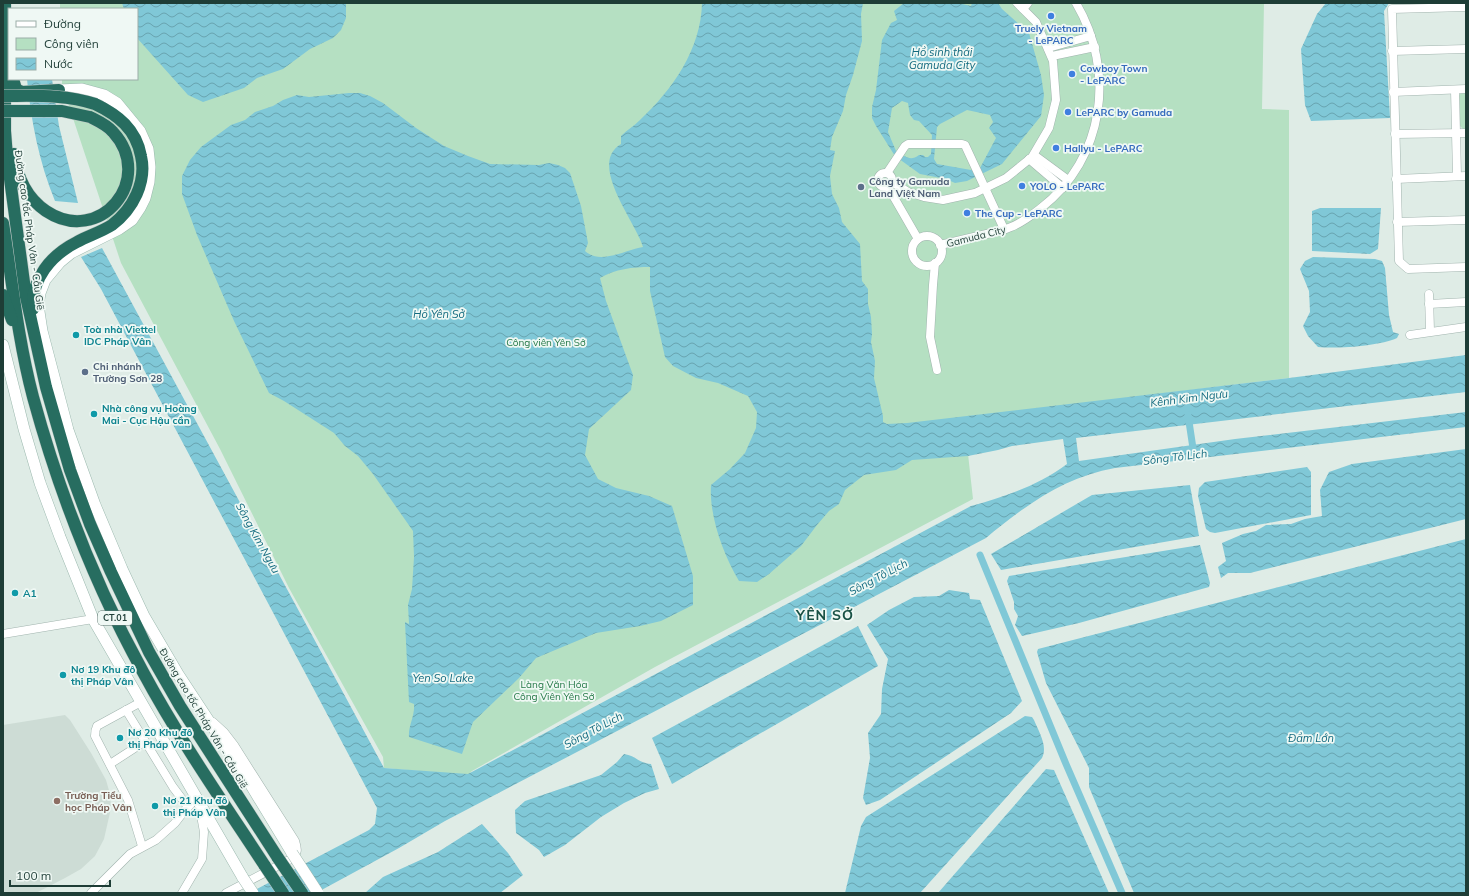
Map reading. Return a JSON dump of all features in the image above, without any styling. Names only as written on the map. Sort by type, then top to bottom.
[{"type":"highway","name":"Đường cao tốc Pháp Vân - Cầu Giẽ","points":[[5,3],[5,131],[26,297],[46,387],[70,470],[110,572],[149,652],[180,706],[302,893]]},
{"type":"highway","points":[[5,37],[8,61]]},
{"type":"highway","points":[[11,80],[12,111],[13,151],[21,181],[27,192],[40,207],[60,219],[86,221],[98,217],[113,207],[125,190],[128,177],[128,163],[126,152],[112,131],[90,117],[62,111],[12,111]]},
{"type":"highway","points":[[12,80],[16,88],[22,92],[57,90]]},
{"type":"highway","points":[[3,96],[61,97],[79,99],[95,104],[111,112],[123,122],[132,133],[140,147],[143,162],[142,178],[138,192],[132,204],[113,224],[66,248],[44,270],[39,278],[33,297],[32,306],[35,336]]},
{"type":"highway","name":"CT.01","points":[[3,223],[21,344],[33,396],[68,507],[87,555],[116,620],[142,672],[168,716],[283,893]]},
{"type":"highway","points":[[3,278],[21,344]]},
{"type":"highway","points":[[3,295],[21,344]]},
{"type":"street","name":"Gamuda City","points":[[940,245],[1011,227],[1033,214],[1063,188],[1083,157],[1097,117],[1100,86],[1095,47],[1086,20],[1076,3]]},
{"type":"street","points":[[1004,229],[985,188],[980,177],[976,166],[965,146],[962,144],[908,144],[901,151],[887,173],[880,174],[877,180],[881,186],[890,184],[924,197],[943,200],[975,193],[985,188],[1006,178],[1032,157],[1049,128],[1056,100],[1050,52],[1036,22],[1022,5]]},
{"type":"street","points":[[1466,7],[1392,9],[1393,92],[1399,261],[1408,269],[1466,267]]},
{"type":"street","points":[[1050,52],[1091,36]]},
{"type":"street","points":[[1050,52],[1095,47]]},
{"type":"street","points":[[1392,51],[1466,49]]},
{"type":"street","points":[[57,90],[82,89],[104,95],[117,103],[140,131],[148,149],[150,167],[149,182],[145,198],[132,220],[119,229],[71,253],[60,262],[45,280],[40,293],[38,305],[42,331],[68,430],[98,512],[144,616],[178,674],[249,782],[318,893]]},
{"type":"street","points":[[1393,92],[1466,89]]},
{"type":"street","points":[[1396,179],[1462,176],[1456,133],[1455,90]]},
{"type":"street","points":[[1395,134],[1466,133]]},
{"type":"street","points":[[1032,157],[1068,180]]},
{"type":"street","points":[[1032,157],[1063,188]]},
{"type":"street","points":[[887,173],[892,178],[890,184],[918,239]]},
{"type":"street","points":[[1397,222],[1466,220]]},
{"type":"street","points":[[935,263],[924,266],[915,260],[912,249],[918,239],[929,236],[936,239],[940,245],[941,255],[935,263],[930,337],[937,370]]},
{"type":"street","points":[[1429,294],[1430,332]]},
{"type":"street","points":[[1429,304],[1466,302]]},
{"type":"street","points":[[1410,335],[1466,327]]},
{"type":"street","points":[[3,345],[24,429],[40,483],[93,619],[252,893]]},
{"type":"street","points":[[3,634],[93,619]]},
{"type":"street","points":[[141,702],[97,726],[95,729],[95,736],[128,800],[142,846]]},
{"type":"street","points":[[126,710],[144,742],[173,787],[188,807]]},
{"type":"street","points":[[207,718],[224,732],[234,745],[296,841],[298,848],[297,854],[291,859],[226,893]]},
{"type":"street","points":[[110,764],[144,742]]},
{"type":"street","points":[[91,893],[130,854],[142,846],[156,840],[175,823],[197,798]]},
{"type":"street","points":[[182,893],[202,859],[204,832],[197,798]]},
{"type":"shaded area","name":"Trường Tiểu học Pháp Vân","points":[[65,715],[70,720],[91,753],[106,780],[110,794],[111,808],[104,839],[95,856],[81,869],[65,878],[36,893],[3,893],[3,725]]},
{"type":"green space","name":"Công viên Yên Sở","points":[[60,3],[1264,3],[1262,109],[1289,110],[1289,378],[964,418],[973,499],[655,667],[472,771],[468,775],[384,768],[383,757],[289,588],[220,449],[121,263],[62,85],[62,80],[138,80],[138,8],[60,8]]},
{"type":"green space","points":[[1462,91],[1466,91],[1466,129],[1463,129],[1459,125],[1458,97]]},
{"type":"water","points":[[122,3],[346,3],[346,18],[341,30],[333,38],[310,49],[283,69],[257,78],[244,88],[203,102],[188,95],[138,39],[138,8],[124,8]]},
{"type":"water","name":"Hồ Yên Sở","points":[[702,3],[863,3],[861,14],[862,41],[846,95],[843,111],[832,137],[830,150],[835,151],[830,176],[832,194],[839,208],[842,222],[860,244],[862,281],[868,289],[868,304],[871,317],[871,342],[875,361],[874,378],[883,416],[883,422],[887,424],[907,423],[1289,378],[1466,355],[1466,392],[1076,438],[1079,461],[1235,439],[1466,412],[1466,427],[1115,468],[1096,472],[1079,478],[1046,494],[1016,514],[986,538],[445,821],[316,893],[249,893],[369,830],[375,824],[377,808],[101,289],[81,257],[102,248],[384,768],[468,774],[971,506],[1021,490],[1045,478],[1067,464],[1063,439],[1012,446],[968,456],[912,460],[896,470],[864,475],[845,490],[839,504],[829,511],[801,546],[769,574],[757,582],[739,581],[718,534],[712,509],[711,485],[730,469],[745,453],[756,428],[757,412],[748,396],[718,383],[696,378],[673,366],[665,357],[650,291],[650,267],[637,267],[612,272],[600,278],[606,301],[633,375],[631,390],[589,429],[585,455],[598,479],[616,488],[649,496],[672,506],[693,576],[693,605],[661,621],[596,633],[536,658],[519,678],[473,722],[462,754],[409,737],[414,713],[414,704],[409,702],[405,622],[409,624],[408,605],[412,589],[414,557],[413,531],[373,474],[358,456],[345,446],[334,433],[269,393],[234,321],[197,235],[182,194],[182,176],[190,160],[201,147],[231,125],[245,120],[255,112],[297,95],[309,97],[360,93],[370,96],[383,103],[416,128],[444,146],[468,156],[490,164],[539,165],[549,163],[565,168],[570,173],[581,206],[588,243],[585,251],[591,255],[605,257],[643,247],[639,236],[617,194],[611,179],[609,165],[612,153],[621,144],[621,136],[652,108],[674,81],[683,67],[697,36]]},
{"type":"water","name":"Hồ sinh thái Gamuda City","points":[[904,3],[958,3],[971,6],[972,3],[998,3],[1002,9],[1029,33],[1041,75],[1044,95],[1041,116],[1002,164],[967,181],[955,183],[946,179],[920,174],[895,156],[872,118],[872,107],[876,90],[882,40],[891,23],[897,20],[894,11]],"holes":[[[902,101],[908,103],[910,115],[914,120],[919,121],[932,135],[931,154],[928,157],[919,155],[910,158],[896,151],[888,132],[892,108]],[[967,110],[990,115],[993,122],[989,128],[996,138],[980,168],[971,170],[937,164],[934,159],[937,127]]]},
{"type":"water","points":[[1326,3],[1389,3],[1384,11],[1390,118],[1311,121],[1305,105],[1301,49],[1317,14]]},
{"type":"water","points":[[27,80],[52,80],[59,126],[78,203],[55,201],[44,171],[36,141]]},
{"type":"water","points":[[1320,208],[1381,208],[1378,249],[1370,254],[1312,251],[1312,211]]},
{"type":"water","points":[[1313,257],[1375,259],[1382,261],[1385,268],[1389,315],[1393,332],[1399,334],[1397,338],[1390,341],[1358,346],[1336,348],[1318,347],[1308,336],[1303,326],[1310,312],[1309,291],[1300,269],[1305,261]]},
{"type":"water","points":[[1466,449],[1466,519],[1250,573],[1228,573],[1221,578],[1218,567],[1226,561],[1222,543],[1243,534],[1256,531],[1266,525],[1291,524],[1305,519],[1322,516],[1320,490],[1329,472],[1352,464]]},
{"type":"water","points":[[1307,467],[1311,472],[1311,515],[1215,533],[1206,529],[1198,496],[1199,488],[1205,482]]},
{"type":"water","points":[[1190,485],[1199,536],[1001,570],[991,554],[1092,495]]},
{"type":"water","name":"Đầm Lớn","points":[[1466,539],[1466,893],[1134,893],[1089,787],[1089,768],[1046,683],[1037,652],[1038,649]]},
{"type":"water","points":[[1200,545],[1210,583],[1209,587],[1079,623],[1022,636],[1015,625],[1018,616],[1014,609],[1014,602],[1007,581],[1009,576]]},
{"type":"water","points":[[949,590],[969,593],[970,599],[980,600],[1022,701],[1011,713],[880,800],[866,805],[863,798],[870,758],[868,733],[881,714],[882,689],[888,659],[867,625],[889,610],[914,597],[939,596]]},
{"type":"water","points":[[858,626],[878,666],[672,784],[652,738]]},
{"type":"water","points":[[1025,716],[1032,717],[1040,734],[1044,749],[1042,758],[920,893],[845,893],[861,826],[866,817]]},
{"type":"water","points":[[624,754],[651,764],[659,789],[645,793],[624,803],[601,817],[565,845],[544,857],[539,850],[516,833],[515,810],[525,801],[601,775]]},
{"type":"water","points":[[1046,769],[1054,770],[1109,893],[938,893]]},
{"type":"water","points":[[482,824],[508,853],[523,875],[500,893],[365,893],[383,877],[438,852]]},
{"type":"waterway","name":"Sông Tô Lịch","points":[[1188,415],[1194,455]]},
{"type":"waterway","points":[[980,555],[1066,764],[1122,893]]},
{"type":"place","name":"Truely Vietnam - LePARC","points":[[1051,16]]},
{"type":"place","name":"Cowboy Town - LePARC","points":[[1072,74]]},
{"type":"place","name":"LePARC by Gamuda","points":[[1068,112]]},
{"type":"place","name":"Hallyu - LePARC","points":[[1056,148]]},
{"type":"place","name":"YOLO - LePARC","points":[[1022,186]]},
{"type":"place","name":"Công ty Gamuda Land Việt Nam","points":[[861,187]]},
{"type":"place","name":"The Cup - LePARC","points":[[967,213]]},
{"type":"place","name":"Toà nhà Viettel IDC Pháp Vân","points":[[76,335]]},
{"type":"place","name":"Chi nhánh Trường Sơn 28","points":[[85,372]]},
{"type":"place","name":"Nhà công vụ Hoàng Mai - Cục Hậu cần","points":[[94,414]]},
{"type":"place","name":"A1","points":[[15,593]]},
{"type":"place","name":"Nơ 19 Khu đô thị Pháp Vân","points":[[63,675]]},
{"type":"place","name":"Nơ 20 Khu đô thị Pháp Vân","points":[[120,738]]},
{"type":"place","name":"Trường Tiểu học Pháp Vân","points":[[57,801]]},
{"type":"place","name":"Nơ 21 Khu đô thị Pháp Vân","points":[[155,806]]},
{"type":"district","name":"YÊN SỞ","points":[[825,615]]},
{"type":"water label","name":"Kênh Kim Ngưu","points":[[1189,398]]},
{"type":"water label","name":"Sông Kim Ngưu","points":[[258,538]]},
{"type":"water label","name":"Yen So Lake","points":[[443,678]]},
{"type":"park label","name":"Làng Văn Hóa Công Viên Yên Sở","points":[[554,690]]}]
